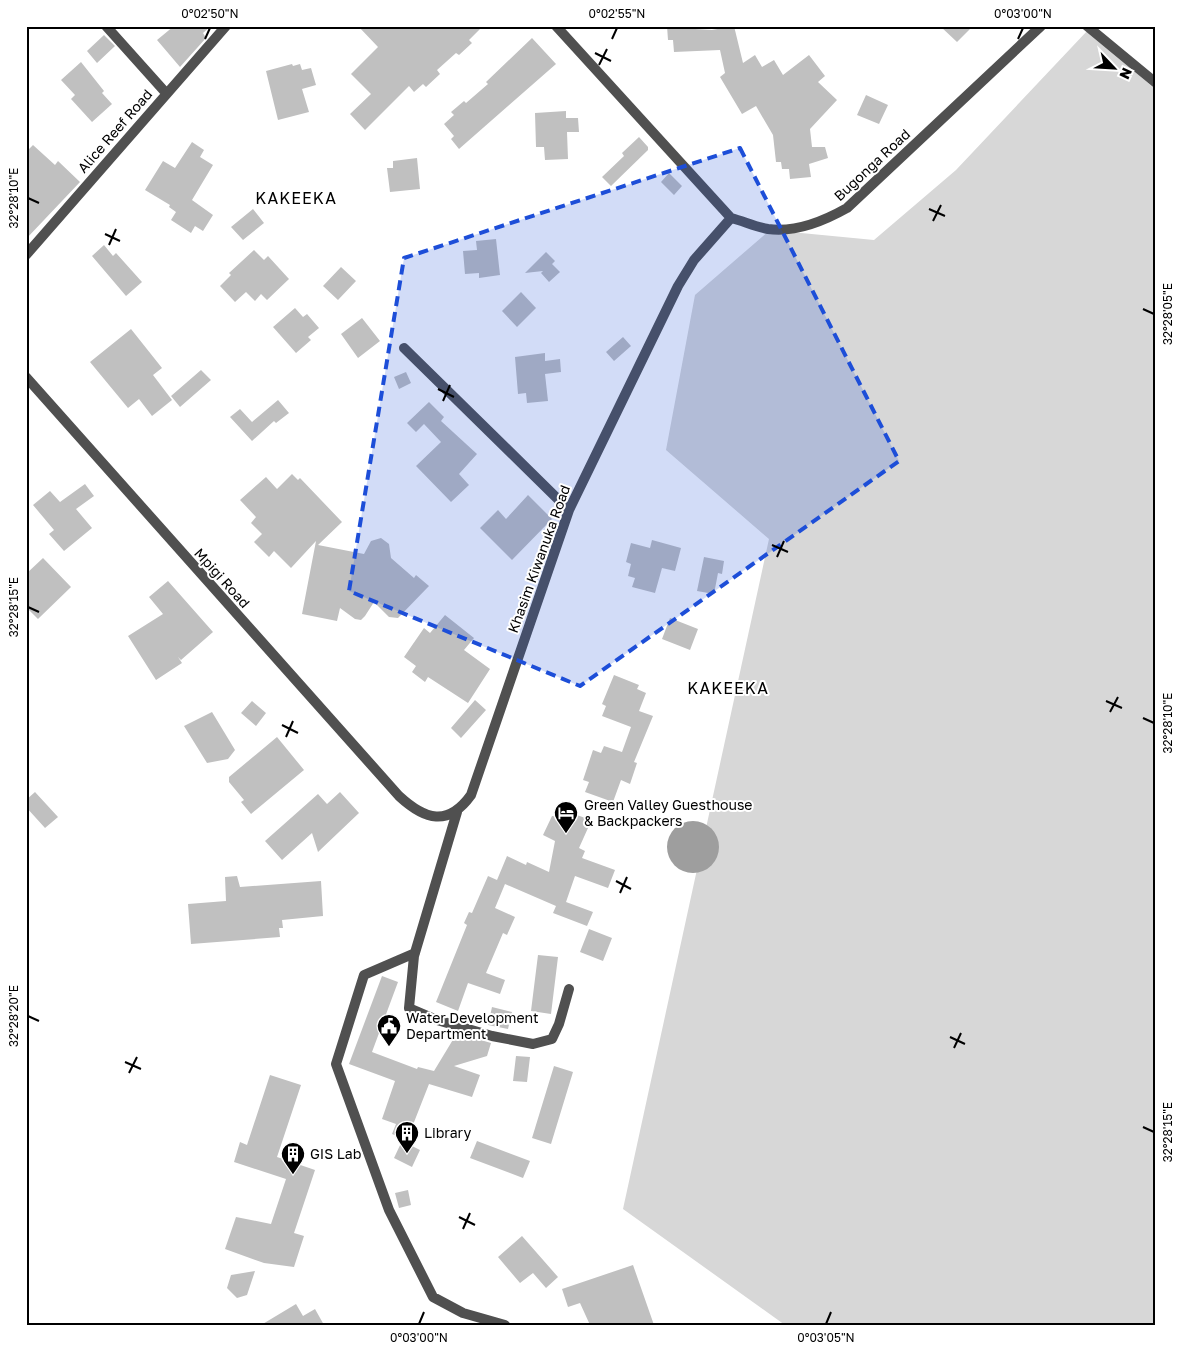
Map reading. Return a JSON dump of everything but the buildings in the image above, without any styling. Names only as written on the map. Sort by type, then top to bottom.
[{"type":"street","points":[[106,26],[166,92]]},
{"type":"street","name":"Alice Reef Road","points":[[26,255],[166,92],[226,26]]},
{"type":"street","points":[[556,26],[731,218]]},
{"type":"street","name":"Bugonga Road","points":[[731,218],[769,229],[796,228],[826,220],[847,208],[1041,26]]},
{"type":"street","points":[[1087,26],[1156,83]]},
{"type":"street","name":"Khasim Kiwanuka Road","points":[[457,812],[471,795],[569,510],[678,286],[694,260],[731,218]]},
{"type":"street","points":[[404,348],[569,510]]},
{"type":"street","name":"Mpigi Road","points":[[26,377],[399,796],[416,811],[432,816],[457,812]]},
{"type":"street","points":[[457,812],[415,953],[409,1008],[437,1020],[492,1036],[533,1044],[552,1039],[559,1024],[569,989]]},
{"type":"street","points":[[415,953],[364,975],[336,1064],[389,1210],[433,1297],[463,1313],[505,1325]]},
{"type":"highlighted area","points":[[740,148],[899,461],[580,686],[349,591],[404,258]]},
{"type":"shaded area","points":[[1088,30],[1156,90],[1156,1325],[785,1325],[623,1209],[769,539],[666,450],[695,295],[770,230],[874,240],[956,170]]},
{"type":"shaded area","points":[[688,821],[698,821],[707,825],[715,833],[719,847],[715,861],[707,869],[698,873],[688,873],[679,869],[671,861],[667,852],[667,842],[671,833],[679,825]]},
{"type":"place","name":"Green Valley Guesthouse & Backpackers","points":[[566,834]]},
{"type":"place","name":"Water Development Department","points":[[389,1047]]},
{"type":"place","name":"Library","points":[[407,1154]]},
{"type":"place","name":"GIS Lab","points":[[293,1175]]},
{"type":"district","name":"KAKEEKA","points":[[296,198]]},
{"type":"district","name":"KAKEEKA","points":[[728,688]]}]
